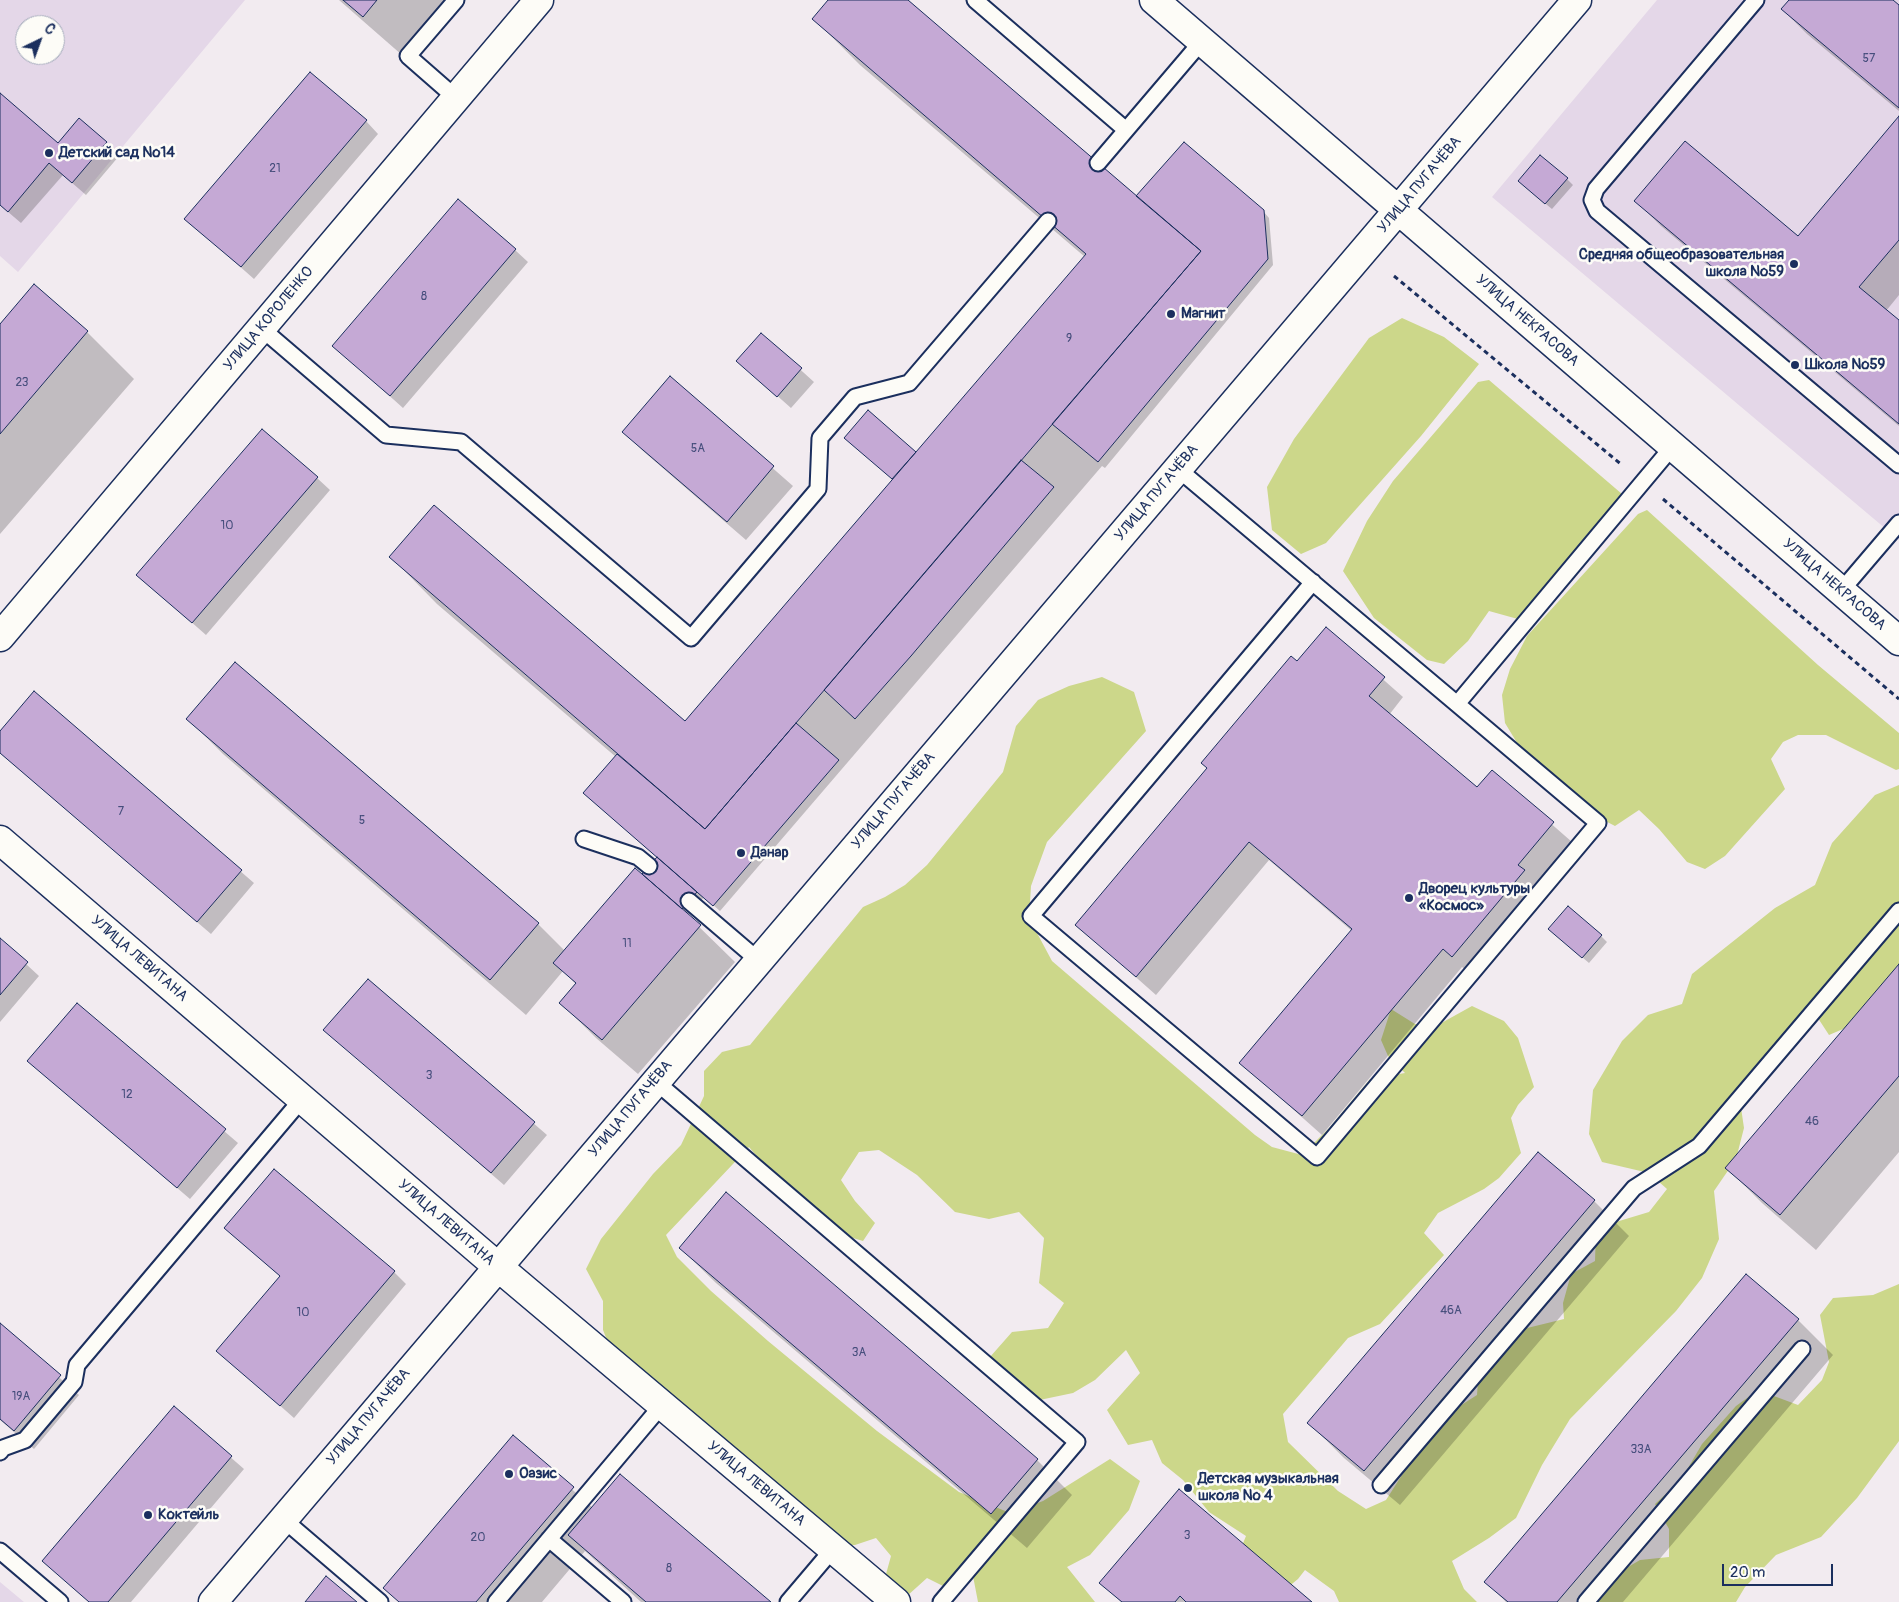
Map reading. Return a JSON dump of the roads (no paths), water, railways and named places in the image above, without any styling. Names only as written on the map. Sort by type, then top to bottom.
[{"type":"street","name":"УЛИЦА КОРОЛЕНКО","points":[[0,637],[539,0]]},
{"type":"street","name":"УЛИЦА НЕКРАСОВА","points":[[1154,0],[1899,641]]},
{"type":"street","name":"УЛИЦА ПУГАЧЁВА","points":[[213,1602],[497,1266],[1577,0]]},
{"type":"street","name":"УЛИЦА ЛЕВИТАНА","points":[[0,840],[497,1266],[896,1602]]},
{"type":"lane","points":[[456,0],[408,56],[456,98]]},
{"type":"lane","points":[[975,0],[1126,130]]},
{"type":"lane","points":[[1756,0],[1596,189],[1592,200],[1597,210],[1899,465]]},
{"type":"lane","points":[[1098,163],[1202,41]]},
{"type":"lane","points":[[261,328],[386,435],[461,442],[691,638],[818,489],[820,438],[855,397],[909,383],[1048,221]]},
{"type":"lane","points":[[1457,704],[1673,446]]},
{"type":"lane","points":[[1178,468],[1313,582],[1457,704],[1598,823],[1317,1157],[1031,916],[1313,582]]},
{"type":"lane","points":[[1841,592],[1899,523]]},
{"type":"lane","points":[[584,839],[638,857],[649,866]]},
{"type":"lane","points":[[689,901],[758,960]]},
{"type":"lane","points":[[1381,1485],[1634,1188],[1698,1146],[1899,911]]},
{"type":"lane","points":[[655,1081],[1077,1442],[941,1602]]},
{"type":"lane","points":[[1,1449],[25,1440],[74,1382],[78,1365],[302,1099]]},
{"type":"lane","points":[[1586,1602],[1802,1349]]},
{"type":"lane","points":[[496,1602],[662,1405]]},
{"type":"lane","points":[[282,1519],[380,1602]]},
{"type":"lane","points":[[549,1539],[623,1602]]},
{"type":"lane","points":[[788,1602],[833,1549]]},
{"type":"lane","points":[[0,1551],[60,1602]]},
{"type":"place","name":"Детский сад №14","points":[[49,153]]},
{"type":"place","name":"Средняя общеобразовательная школа №59","points":[[1794,264]]},
{"type":"place","name":"Магнит","points":[[1171,314]]},
{"type":"place","name":"Школа №59","points":[[1795,365]]},
{"type":"place","name":"Данар","points":[[741,853]]},
{"type":"place","name":"Дворец культуры «Космос»","points":[[1409,898]]},
{"type":"place","name":"Оазис","points":[[509,1474]]},
{"type":"place","name":"Детская музыкальная школа № 4","points":[[1188,1488]]},
{"type":"place","name":"Коктейль","points":[[148,1515]]}]
